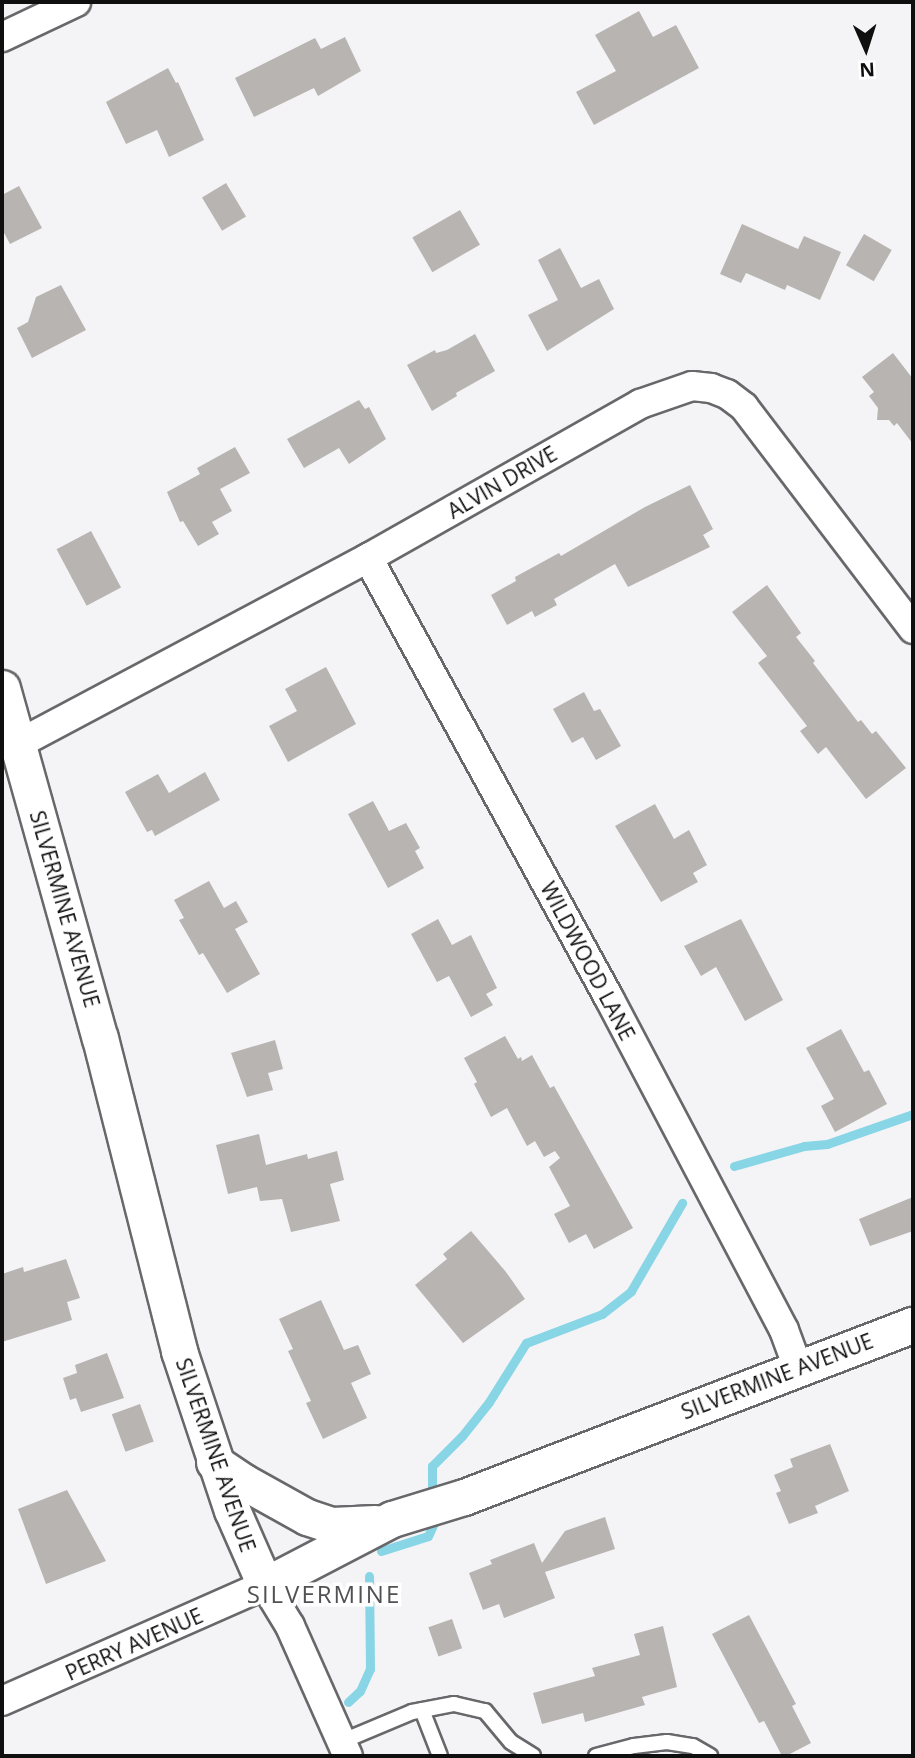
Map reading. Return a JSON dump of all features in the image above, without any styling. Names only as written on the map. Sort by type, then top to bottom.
[{"type":"street","points":[[2,37],[76,2]]},
{"type":"street","name":"ALVIN DRIVE","points":[[18,744],[92,708],[368,558],[640,404],[692,386],[711,388],[727,394],[744,407],[913,629]]},
{"type":"street","name":"WILDWOOD LANE","points":[[368,558],[622,1023],[784,1330],[798,1368]]},
{"type":"street","name":"SILVERMINE AVENUE","points":[[2,688],[97,1025],[179,1351],[214,1462],[248,1553],[265,1585],[392,1519],[464,1497],[913,1325]]},
{"type":"street","points":[[214,1462],[307,1517],[332,1525],[363,1525],[392,1519]]},
{"type":"street","points":[[265,1585],[290,1626],[346,1749]]},
{"type":"street","name":"PERRY AVENUE","points":[[2,1701],[265,1585]]},
{"type":"lane","points":[[346,1749],[422,1710],[454,1704],[485,1711],[511,1742],[533,1756]]},
{"type":"lane","points":[[422,1710],[440,1756]]},
{"type":"lane","points":[[596,1756],[635,1746],[667,1742],[693,1746],[710,1756]]},
{"type":"building","points":[[639,11],[653,37],[676,25],[699,68],[594,125],[576,92],[616,71],[595,35]]},
{"type":"building","points":[[345,37],[361,71],[318,96],[314,88],[254,117],[235,78],[315,38],[321,49]]},
{"type":"building","points":[[168,68],[176,83],[178,82],[204,140],[169,157],[157,130],[126,144],[106,102]]},
{"type":"building","points":[[226,183],[246,216],[222,231],[202,197]]},
{"type":"building","points":[[19,186],[42,228],[10,244],[2,229],[2,195]]},
{"type":"building","points":[[460,210],[480,245],[432,272],[412,238]]},
{"type":"building","points":[[742,224],[798,249],[804,236],[841,252],[820,300],[787,285],[785,290],[746,273],[741,283],[720,274]]},
{"type":"building","points":[[864,234],[892,250],[874,281],[846,265]]},
{"type":"building","points":[[560,248],[581,288],[599,279],[614,309],[547,351],[528,315],[558,300],[538,260]]},
{"type":"building","points":[[61,285],[86,330],[32,358],[17,328],[28,322],[36,297]]},
{"type":"building","points":[[475,334],[495,371],[456,393],[457,396],[432,411],[407,365],[435,350],[436,353],[447,350]]},
{"type":"building","points":[[893,353],[913,379],[913,444],[897,423],[894,426],[889,420],[877,420],[878,408],[869,396],[874,392],[862,377]]},
{"type":"building","points":[[359,400],[365,409],[369,407],[386,439],[349,464],[339,448],[304,468],[287,439]]},
{"type":"building","points":[[235,447],[250,473],[220,489],[232,511],[212,522],[219,534],[198,546],[183,521],[180,522],[167,492],[200,474],[197,468]]},
{"type":"building","points":[[690,485],[713,529],[703,535],[710,547],[628,587],[615,564],[554,599],[557,605],[535,617],[532,611],[507,625],[491,595],[516,581],[515,577],[559,553],[561,556],[645,507]]},
{"type":"building","points":[[91,531],[121,588],[87,606],[57,549]]},
{"type":"building","points":[[767,585],[801,633],[796,637],[815,661],[813,663],[858,722],[861,720],[872,734],[876,731],[906,768],[866,799],[826,747],[818,754],[800,731],[807,726],[758,663],[767,656],[732,612]]},
{"type":"building","points":[[326,667],[356,724],[288,762],[269,726],[297,711],[285,689]]},
{"type":"building","points":[[584,692],[594,711],[600,709],[621,746],[596,760],[583,737],[572,743],[553,709]]},
{"type":"building","points":[[205,772],[220,800],[155,836],[152,830],[147,832],[125,792],[158,774],[169,793]]},
{"type":"building","points":[[373,801],[389,831],[406,823],[420,848],[415,851],[424,868],[388,888],[348,814]]},
{"type":"building","points":[[655,804],[674,839],[689,830],[707,865],[693,873],[698,882],[661,902],[615,826]]},
{"type":"building","points":[[209,881],[224,908],[236,901],[248,922],[235,929],[260,974],[227,993],[203,953],[199,955],[179,920],[184,918],[174,900]]},
{"type":"building","points":[[438,919],[452,945],[471,935],[497,988],[486,994],[493,1005],[471,1017],[449,976],[437,982],[411,934]]},
{"type":"building","points":[[741,919],[783,1000],[745,1021],[716,967],[701,976],[684,946]]},
{"type":"building","points":[[841,1029],[864,1072],[869,1070],[887,1104],[835,1132],[821,1106],[834,1099],[806,1048]]},
{"type":"building","points":[[505,1036],[518,1059],[521,1057],[522,1061],[532,1055],[550,1088],[554,1086],[633,1228],[594,1249],[586,1234],[569,1243],[554,1214],[570,1206],[549,1167],[560,1158],[555,1151],[544,1157],[535,1141],[527,1146],[507,1108],[491,1117],[474,1084],[477,1082],[464,1058]]},
{"type":"building","points":[[275,1040],[283,1069],[268,1073],[273,1090],[247,1097],[231,1053]]},
{"type":"building","points":[[259,1134],[266,1165],[307,1154],[308,1159],[337,1151],[344,1180],[330,1184],[340,1221],[291,1232],[282,1199],[260,1201],[257,1187],[228,1194],[216,1145]]},
{"type":"building","points":[[913,1197],[913,1231],[870,1246],[859,1219]]},
{"type":"building","points":[[471,1231],[525,1299],[463,1343],[415,1285],[447,1259],[443,1254]]},
{"type":"building","points":[[66,1259],[80,1298],[67,1302],[72,1320],[2,1342],[2,1274],[23,1267],[24,1272]]},
{"type":"building","points":[[321,1300],[344,1350],[358,1345],[371,1374],[351,1383],[367,1418],[323,1439],[306,1403],[311,1401],[288,1351],[293,1349],[279,1319]]},
{"type":"building","points":[[107,1353],[124,1398],[81,1412],[76,1398],[70,1400],[63,1378],[77,1373],[75,1365]]},
{"type":"building","points":[[140,1404],[154,1442],[125,1452],[112,1414]]},
{"type":"building","points":[[830,1444],[849,1491],[815,1506],[818,1513],[789,1524],[776,1493],[781,1491],[774,1475],[793,1467],[790,1459]]},
{"type":"building","points":[[67,1490],[106,1561],[46,1584],[18,1509]]},
{"type":"building","points":[[605,1517],[615,1549],[545,1572],[555,1598],[504,1618],[499,1604],[483,1610],[469,1573],[492,1564],[490,1560],[534,1543],[542,1563],[565,1531]]},
{"type":"building","points":[[749,1615],[796,1704],[792,1706],[811,1743],[786,1756],[782,1756],[764,1721],[759,1723],[712,1634]]},
{"type":"building","points":[[452,1619],[462,1648],[438,1656],[428,1627]]},
{"type":"building","points":[[663,1626],[677,1687],[642,1697],[645,1705],[585,1722],[583,1713],[542,1724],[533,1693],[595,1676],[592,1668],[640,1655],[634,1634]]},
{"type":"waterway","points":[[734,1166],[804,1146],[827,1144],[913,1114]]},
{"type":"waterway","points":[[432,1489],[432,1466],[462,1436],[489,1402],[526,1343],[602,1314],[631,1291],[682,1203]]},
{"type":"waterway","points":[[381,1551],[428,1536],[435,1521]]},
{"type":"waterway","points":[[348,1702],[360,1691],[370,1669],[369,1576]]},
{"type":"district","name":"SILVERMINE","points":[[324,1594]]}]
